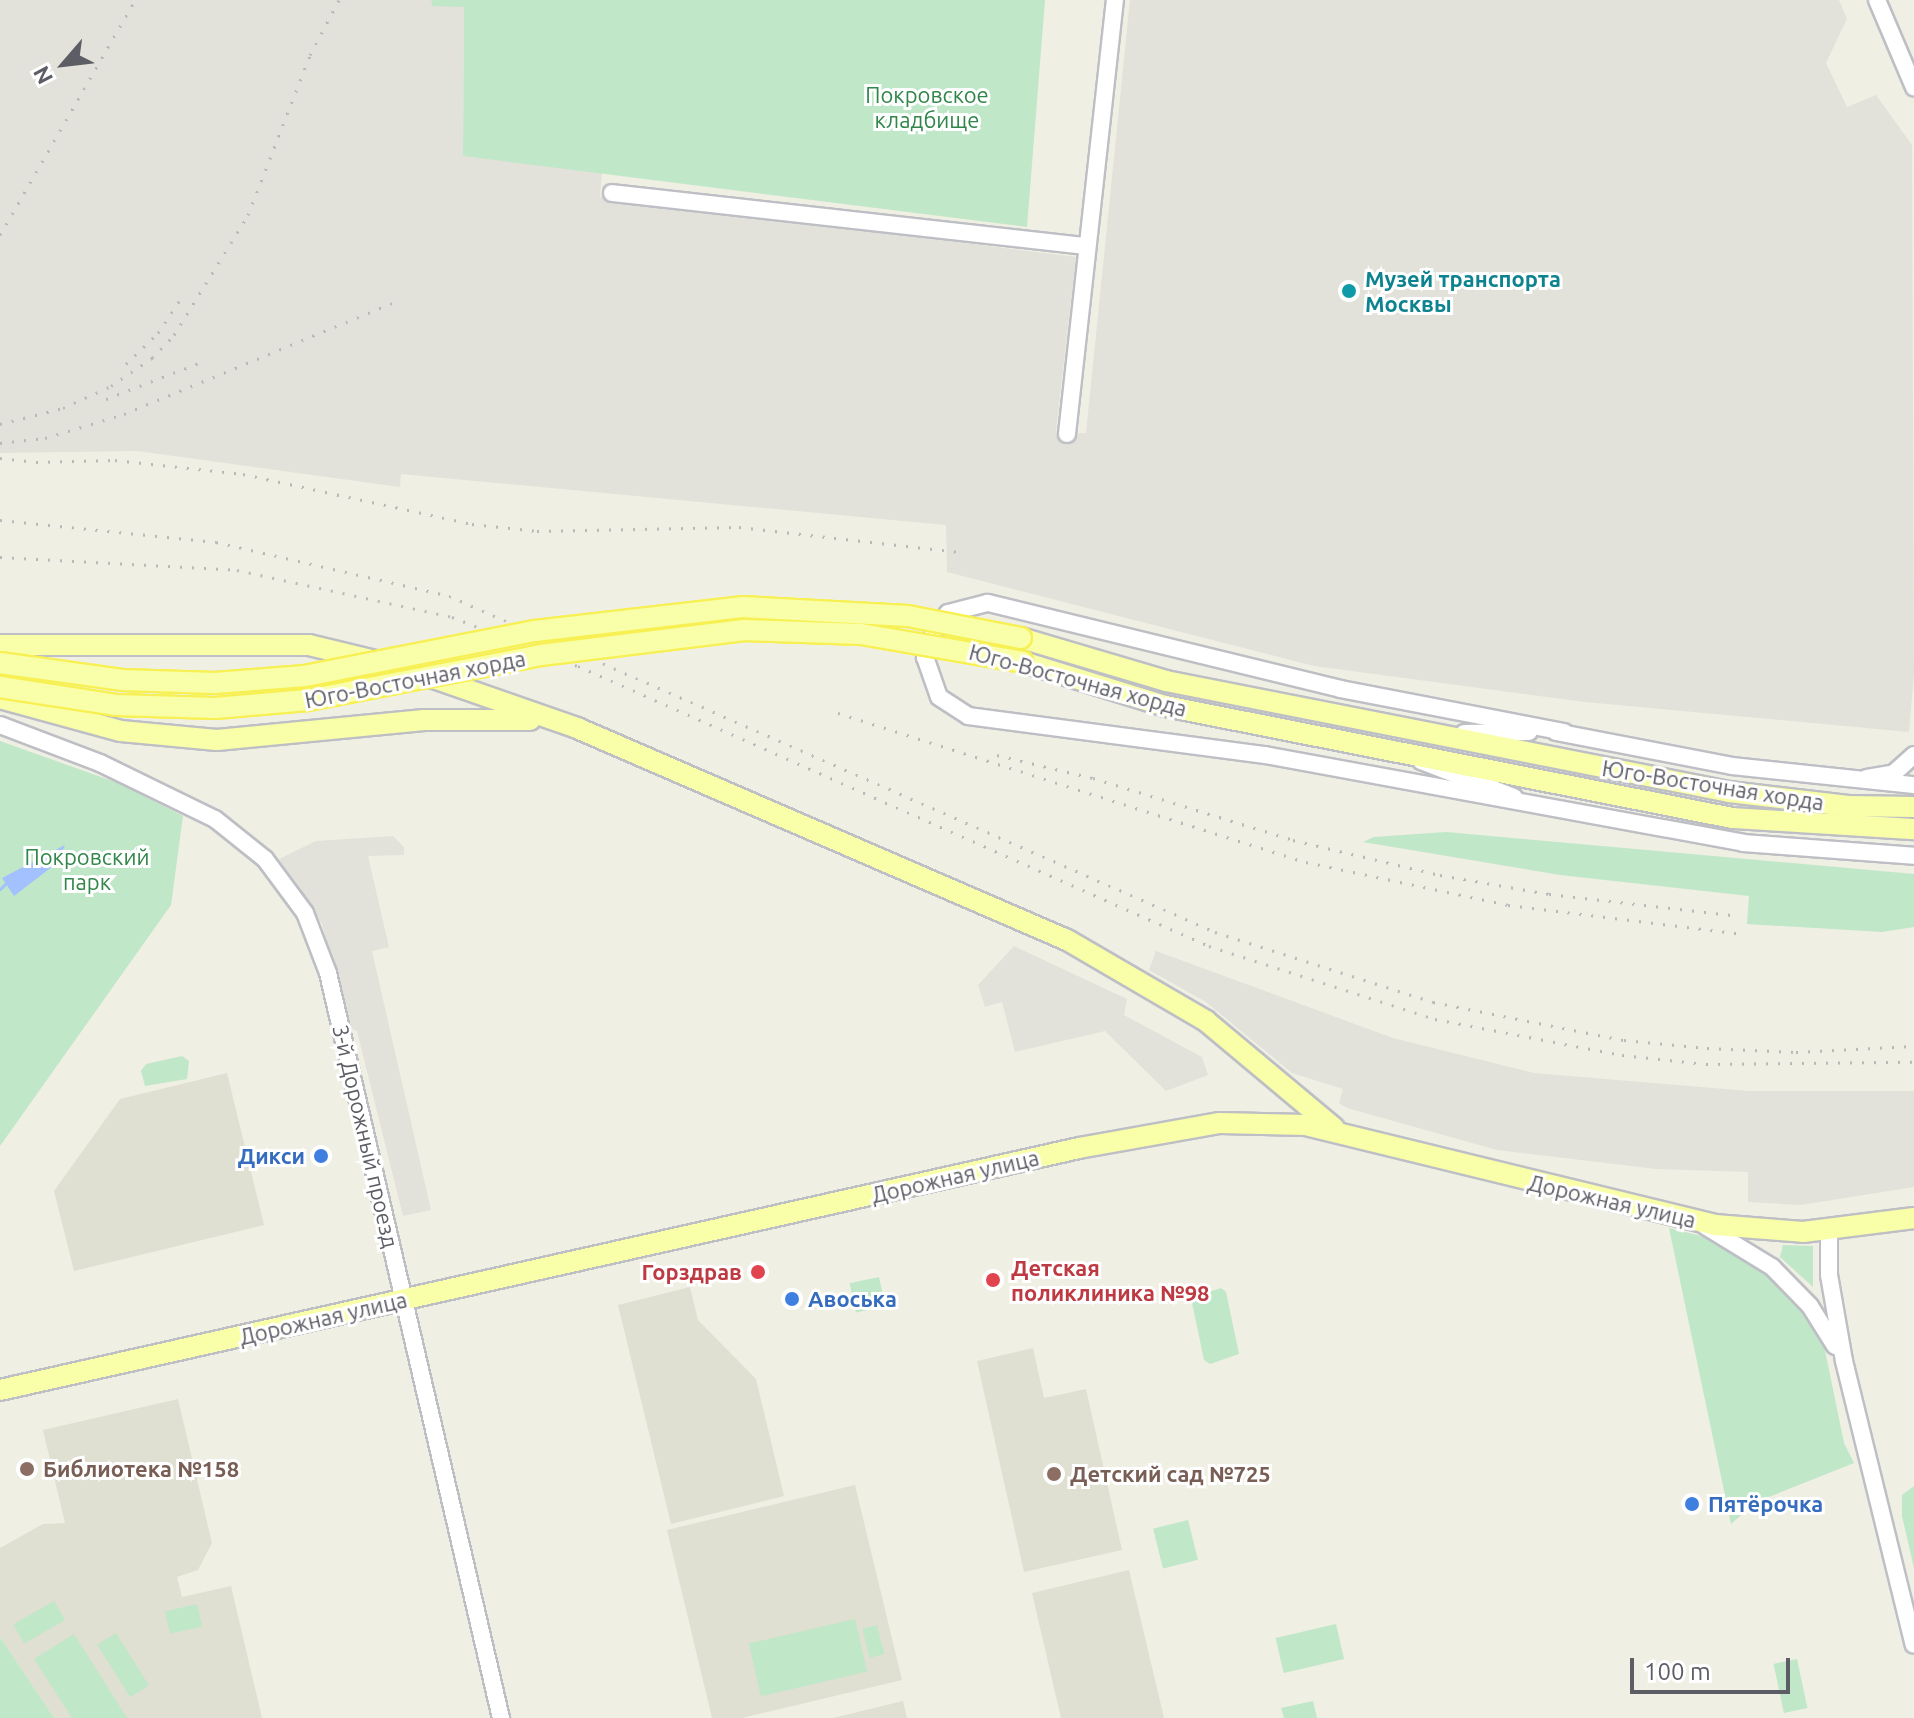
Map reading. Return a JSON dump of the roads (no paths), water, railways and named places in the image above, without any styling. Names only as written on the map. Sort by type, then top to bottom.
[{"type":"main road","name":"Юго-Восточная хорда","points":[[0,663],[122,680],[230,682],[305,676],[535,631],[742,607],[908,616],[1021,638],[1166,681],[1729,792],[1848,806],[1914,807]]},
{"type":"main road","name":"Юго-Восточная хорда","points":[[0,687],[116,705],[215,708],[308,700],[541,655],[744,630],[861,634],[1023,662],[1165,706],[1732,818],[1914,829]]},
{"type":"main road","points":[[0,645],[258,641],[309,645],[405,668],[577,728],[1067,940],[1206,1021],[1288,1091],[1346,1135]]},
{"type":"main road","points":[[0,698],[121,731],[217,740],[471,718],[514,718],[577,728]]},
{"type":"main road","points":[[1278,1122],[1289,1115],[1288,1091]]},
{"type":"main road","points":[[1288,1091],[1305,1125]]},
{"type":"main road","name":"Дорожная улица","points":[[0,1390],[1152,1132],[1278,1122],[1305,1125],[1692,1221],[1759,1230],[1829,1231],[1914,1218]]},
{"type":"street","points":[[1067,434],[1115,0]]},
{"type":"street","points":[[1877,0],[1914,87]]},
{"type":"street","points":[[612,193],[1087,246]]},
{"type":"street","points":[[1914,785],[1732,766],[1341,689],[987,603],[948,613],[934,632],[925,657],[939,697],[968,716],[1265,755],[1542,810],[1743,843],[1872,856],[1914,856]]},
{"type":"street","name":"3-й Дорожный проезд","points":[[0,725],[100,763],[215,819],[265,859],[291,891],[328,973],[501,1718]]},
{"type":"street","points":[[1412,728],[1472,734],[1564,732]]},
{"type":"street","points":[[1408,755],[1542,810]]},
{"type":"street","points":[[1835,778],[1894,773],[1914,755]]},
{"type":"street","points":[[1872,856],[1914,848]]},
{"type":"street","points":[[1692,1221],[1744,1246],[1772,1267],[1810,1306],[1844,1361]]},
{"type":"street","points":[[1829,1231],[1829,1275],[1844,1361],[1914,1645]]},
{"type":"water","points":[[65,845],[57,863],[14,896],[2,878]]},
{"type":"waterway","points":[[0,889],[6,883]]},
{"type":"railway","points":[[0,235],[135,0]]},
{"type":"railway","points":[[0,424],[63,408],[111,386],[152,358],[174,335],[248,215],[310,55],[339,0]]},
{"type":"railway","points":[[126,364],[158,333],[182,297]]},
{"type":"railway","points":[[0,443],[45,438],[124,414],[392,303]]},
{"type":"railway","points":[[106,399],[199,363]]},
{"type":"railway","points":[[0,458],[46,463]]},
{"type":"railway","points":[[36,462],[115,460],[243,474],[472,524],[537,531],[739,527],[957,552]]},
{"type":"railway","points":[[0,520],[216,542],[449,596],[1215,932],[1433,1002],[1624,1040],[1707,1048],[1796,1052],[1914,1046]]},
{"type":"railway","points":[[0,557],[237,570],[452,617],[578,666],[1209,946],[1435,1019],[1622,1055],[1706,1064],[1914,1062]]},
{"type":"railway","points":[[838,713],[1306,862],[1508,905],[1737,933]]},
{"type":"railway","points":[[997,755],[1093,778],[1293,840],[1440,875],[1549,894],[1738,916]]},
{"type":"place","name":"Музей транспорта Москвы","points":[[1349,291]]},
{"type":"place","name":"Дикси","points":[[321,1156]]},
{"type":"place","name":"Горздрав","points":[[758,1272]]},
{"type":"place","name":"Детская поликлиника №98","points":[[993,1280]]},
{"type":"place","name":"Авоська","points":[[792,1299]]},
{"type":"place","name":"Библиотека №158","points":[[27,1469]]},
{"type":"place","name":"Детский сад №725","points":[[1054,1474]]},
{"type":"place","name":"Пятёрочка","points":[[1692,1504]]},
{"type":"park label","name":"Покровское кладбище","points":[[927,106]]},
{"type":"park label","name":"Покровский парк","points":[[87,868]]}]
